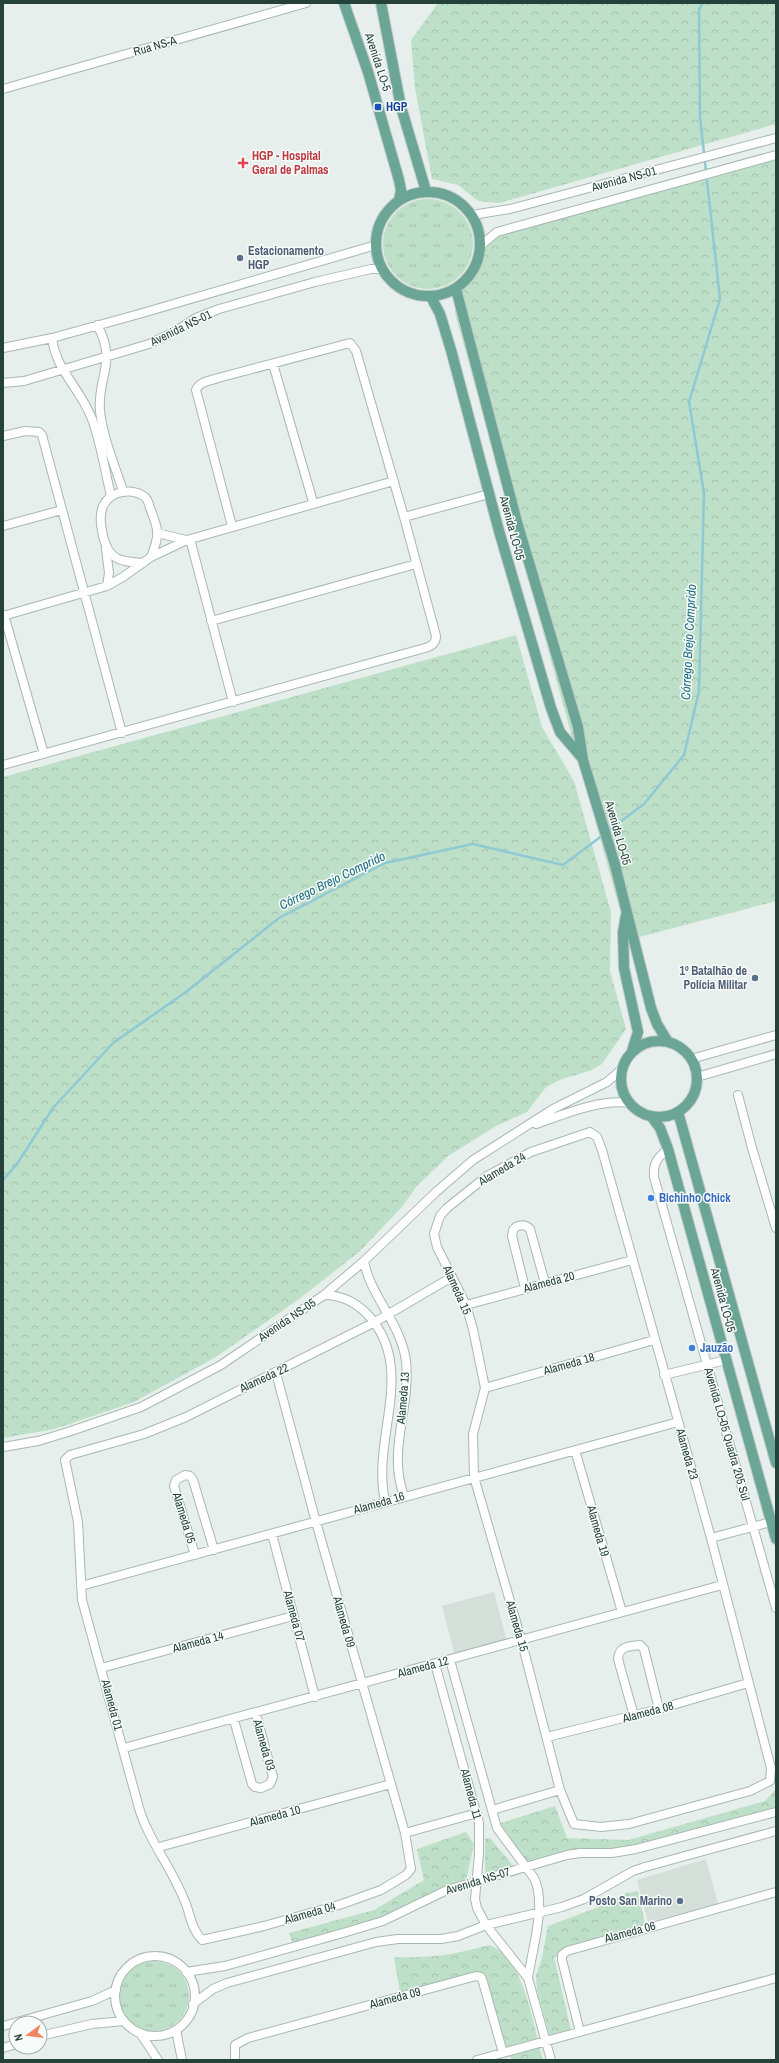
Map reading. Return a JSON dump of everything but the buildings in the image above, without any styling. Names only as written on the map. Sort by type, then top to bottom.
[{"type":"main road","name":"Avenida LO-5","points":[[344,3],[368,72],[399,180],[401,190],[399,200]]},
{"type":"main road","name":"Avenida LO-5","points":[[381,3],[401,107],[426,191]]},
{"type":"main road","points":[[426,191],[440,192],[452,197],[462,204],[472,215],[478,230],[480,246],[473,271],[456,289],[444,294],[419,296],[398,286],[382,269],[378,260],[376,245],[378,225],[399,200],[412,194],[426,191]]},
{"type":"main road","name":"Avenida LO-05","points":[[456,289],[517,522],[578,727],[584,760],[615,865],[651,1008],[668,1042]]},
{"type":"main road","name":"Avenida LO-05","points":[[431,296],[440,314],[451,350],[551,708],[560,732],[584,760]]},
{"type":"main road","name":"Avenida LO-05","points":[[626,913],[623,932],[624,968],[638,1032],[632,1051]]},
{"type":"main road","points":[[649,1042],[668,1042],[682,1048],[691,1059],[697,1077],[691,1099],[678,1112],[664,1117],[651,1116],[639,1112],[630,1103],[623,1092],[621,1081],[622,1069],[632,1051],[649,1042]]},
{"type":"main road","name":"Avenida LO-05","points":[[678,1112],[776,1463]]},
{"type":"main road","name":"Avenida LO-05","points":[[651,1116],[660,1128],[668,1149],[776,1539]]},
{"type":"street","name":"Rua NS-A","points":[[3,89],[306,3]]},
{"type":"street","name":"Avenida NS-01","points":[[472,215],[510,209],[776,138]]},
{"type":"street","name":"Avenida NS-01","points":[[480,246],[497,232],[776,155]]},
{"type":"street","name":"Avenida NS-01","points":[[3,348],[52,338],[376,245]]},
{"type":"street","name":"Avenida NS-01","points":[[3,383],[24,381],[149,344],[174,332],[196,318],[219,309],[323,280],[371,269],[382,269]]},
{"type":"street","points":[[97,325],[104,340],[108,356],[101,398],[100,415],[124,491]]},
{"type":"street","points":[[52,338],[55,356],[83,400],[92,419],[112,496]]},
{"type":"street","points":[[3,765],[431,646],[435,642],[436,636],[404,517],[356,351],[353,346],[347,343],[201,384],[196,390],[232,526]]},
{"type":"street","points":[[273,364],[313,502]]},
{"type":"street","points":[[3,436],[30,430],[39,432],[42,435],[122,733]]},
{"type":"street","points":[[44,754],[4,615],[107,586],[151,557],[188,539],[313,502],[394,481]]},
{"type":"street","points":[[107,586],[108,573],[106,548],[100,522],[103,506],[112,496],[124,491],[138,493],[146,498],[157,525],[158,540],[151,557]]},
{"type":"street","points":[[404,517],[490,494]]},
{"type":"street","points":[[3,526],[62,510]]},
{"type":"street","points":[[157,533],[188,539]]},
{"type":"street","points":[[188,539],[233,702]]},
{"type":"street","points":[[106,548],[116,558],[143,563]]},
{"type":"street","points":[[211,621],[416,564]]},
{"type":"street","points":[[691,1059],[776,1035]]},
{"type":"street","points":[[697,1077],[776,1054]]},
{"type":"street","name":"Avenida NS-05","points":[[7,1447],[68,1432],[141,1407],[221,1364],[324,1295],[364,1261],[436,1192],[473,1160],[526,1128],[553,1109],[607,1082],[622,1069]]},
{"type":"street","points":[[738,1095],[776,1228]]},
{"type":"street","name":"Avenida NS-05","points":[[526,1128],[602,1104],[617,1102],[630,1103]]},
{"type":"street","name":"Alameda 24","points":[[434,1234],[440,1216],[487,1176],[531,1152],[590,1132]]},
{"type":"street","name":"Alameda 23","points":[[590,1132],[595,1135],[600,1142],[654,1340],[711,1538],[722,1585],[771,1768],[770,1782]]},
{"type":"street","name":"Avenida LO-05 Quadra 205 Sul","points":[[668,1149],[656,1160],[653,1168],[654,1177],[776,1608]]},
{"type":"street","points":[[525,1288],[512,1236],[513,1230],[524,1225],[530,1229],[545,1283]]},
{"type":"street","name":"Alameda 15","points":[[434,1234],[437,1247],[466,1304],[473,1329],[485,1388],[473,1434],[474,1477],[521,1639],[560,1790],[574,1824],[581,1826],[605,1827],[629,1824],[750,1791],[770,1782]]},
{"type":"street","name":"Alameda 20","points":[[466,1304],[632,1260]]},
{"type":"street","name":"Alameda 13","points":[[364,1261],[373,1287],[389,1314],[406,1360],[405,1403],[397,1459],[398,1476],[404,1496]]},
{"type":"street","name":"Alameda 22","points":[[66,1458],[166,1426],[276,1373],[375,1322],[452,1277]]},
{"type":"street","name":"Alameda 13","points":[[324,1295],[343,1297],[365,1311],[381,1331],[387,1346],[392,1370],[392,1381],[382,1453],[381,1472],[385,1501]]},
{"type":"street","name":"Alameda 18","points":[[485,1388],[654,1340]]},
{"type":"street","points":[[664,1375],[726,1360]]},
{"type":"street","name":"Alameda 09","points":[[276,1373],[316,1522],[405,1833],[411,1870]]},
{"type":"street","name":"Alameda 16","points":[[81,1586],[316,1522],[385,1501],[678,1422]]},
{"type":"street","name":"Alameda 19","points":[[575,1450],[622,1612]]},
{"type":"street","name":"Alameda 01","points":[[66,1458],[64,1463],[78,1522],[81,1586],[86,1618],[102,1668],[142,1818],[177,1881],[195,1930],[202,1940]]},
{"type":"street","name":"Alameda 05","points":[[195,1555],[174,1486],[176,1480],[185,1475],[190,1476],[192,1480],[214,1550]]},
{"type":"street","points":[[711,1538],[771,1522]]},
{"type":"street","name":"Alameda 07","points":[[272,1534],[315,1697]]},
{"type":"street","name":"Alameda 12","points":[[124,1748],[234,1720],[521,1639],[722,1585]]},
{"type":"street","name":"Alameda 14","points":[[102,1668],[293,1616]]},
{"type":"street","points":[[634,1716],[618,1659],[619,1652],[623,1648],[638,1645],[644,1649],[659,1709]]},
{"type":"street","name":"Alameda 11","points":[[450,1660],[470,1734],[500,1834],[526,1867]]},
{"type":"street","name":"Alameda 11","points":[[435,1664],[477,1813],[480,1845],[475,1899],[477,1908],[486,1925]]},
{"type":"street","name":"Alameda 08","points":[[547,1737],[634,1716],[748,1683]]},
{"type":"street","name":"Alameda 03","points":[[234,1720],[252,1784],[257,1788],[264,1787],[270,1784],[273,1777],[256,1714]]},
{"type":"street","points":[[456,1738],[470,1734]]},
{"type":"street","name":"Alameda 10","points":[[159,1848],[391,1784]]},
{"type":"street","points":[[492,1810],[560,1790]]},
{"type":"street","name":"Avenida NS-07","points":[[186,1972],[210,1969],[239,1962],[383,1921],[438,1894],[476,1881],[575,1853],[611,1854],[636,1849],[776,1812]]},
{"type":"street","points":[[405,1833],[477,1813]]},
{"type":"street","points":[[193,2004],[213,1989],[227,1983],[360,1945],[398,1939],[448,1938],[486,1925],[584,1899],[633,1871],[656,1863],[776,1831]]},
{"type":"street","points":[[526,1867],[538,1887],[536,1934],[528,1978]]},
{"type":"street","name":"Alameda 04","points":[[202,1940],[264,1926],[342,1904],[381,1890],[411,1870]]},
{"type":"street","name":"Alameda 06","points":[[580,2032],[562,1960],[562,1955],[567,1951],[776,1892]]},
{"type":"street","points":[[486,1925],[528,1978],[551,2060]]},
{"type":"street","points":[[140,2033],[158,2036],[176,2030],[188,2018],[193,2004],[193,1989],[186,1972],[168,1959],[158,1957],[143,1958],[133,1963],[125,1970],[119,1980],[116,1990],[117,2007],[124,2022],[140,2033],[158,2060]]},
{"type":"street","name":"Alameda 09","points":[[235,2060],[234,2045],[253,2036],[476,1976],[481,1977],[483,1982],[503,2053]]},
{"type":"street","points":[[477,2060],[776,1978]]},
{"type":"street","points":[[3,2026],[92,2001],[116,1990]]},
{"type":"street","points":[[48,2034],[92,2024],[124,2022]]},
{"type":"street","points":[[176,2030],[182,2060]]},
{"type":"shaded area","points":[[494,1592],[507,1642],[455,1656],[442,1606]]},
{"type":"shaded area","points":[[706,1859],[718,1904],[648,1922],[637,1880]]},
{"type":"green space","points":[[438,3],[776,3],[776,124],[499,203],[478,201],[458,185],[432,179],[415,88],[411,40]]},
{"type":"green space","points":[[776,155],[776,901],[628,940],[455,313],[456,289],[473,271],[480,246],[497,232]]},
{"type":"green space","points":[[428,199],[437,200],[453,207],[465,219],[472,235],[472,253],[465,269],[453,281],[437,288],[428,289],[419,288],[403,281],[391,269],[384,253],[383,244],[384,235],[391,219],[403,207],[419,200]]},
{"type":"green space","points":[[516,635],[542,727],[574,781],[611,912],[610,971],[626,1029],[602,1064],[592,1070],[562,1079],[546,1087],[527,1112],[496,1126],[448,1156],[417,1186],[401,1208],[359,1252],[299,1299],[216,1357],[134,1402],[55,1429],[3,1438],[3,777]]},
{"type":"green space","points":[[776,1789],[776,1813],[645,1849],[579,1854],[527,1862],[498,1824],[555,1806],[567,1838],[628,1840],[765,1801]]},
{"type":"green space","points":[[466,1832],[474,1844],[465,1885],[415,1900],[395,1915],[294,1949],[289,1933],[374,1910],[424,1880],[417,1849]]},
{"type":"green space","points":[[490,1838],[516,1869],[485,1879],[485,1839]]},
{"type":"green space","points":[[638,1891],[646,1928],[554,1957],[573,2039],[552,2044],[537,1990],[536,1976],[542,1957],[548,1926],[609,1903],[627,1893]]},
{"type":"green space","points":[[489,1945],[504,1953],[513,1965],[529,2005],[543,2060],[513,2060],[508,2055],[484,1977],[401,2000],[394,1957],[442,1955]]},
{"type":"green space","points":[[154,1961],[167,1964],[179,1971],[186,1983],[189,1996],[186,2009],[179,2021],[167,2028],[154,2031],[141,2028],[129,2021],[122,2009],[119,1996],[122,1983],[129,1971],[141,1964]]},
{"type":"waterway","name":"Córrego Brejo Comprido","points":[[608,831],[644,804],[684,755],[699,691],[704,493],[689,402],[720,299],[700,117],[699,9],[703,3]]},
{"type":"waterway","name":"Córrego Brejo Comprido","points":[[3,1180],[17,1164],[53,1108],[113,1043],[186,992],[279,918],[385,863],[473,844],[563,865],[603,835]]},
{"type":"place","name":"HGP","points":[[378,107]]},
{"type":"place","name":"HGP - Hospital Geral de Palmas","points":[[243,163]]},
{"type":"place","name":"Estacionamento HGP","points":[[240,258]]},
{"type":"place","name":"1º Batalhão de Polícia Militar","points":[[755,978]]},
{"type":"place","name":"Bichinho Chick","points":[[651,1198]]},
{"type":"place","name":"Jauzão","points":[[692,1348]]},
{"type":"place","name":"Posto San Marino","points":[[680,1901]]}]
